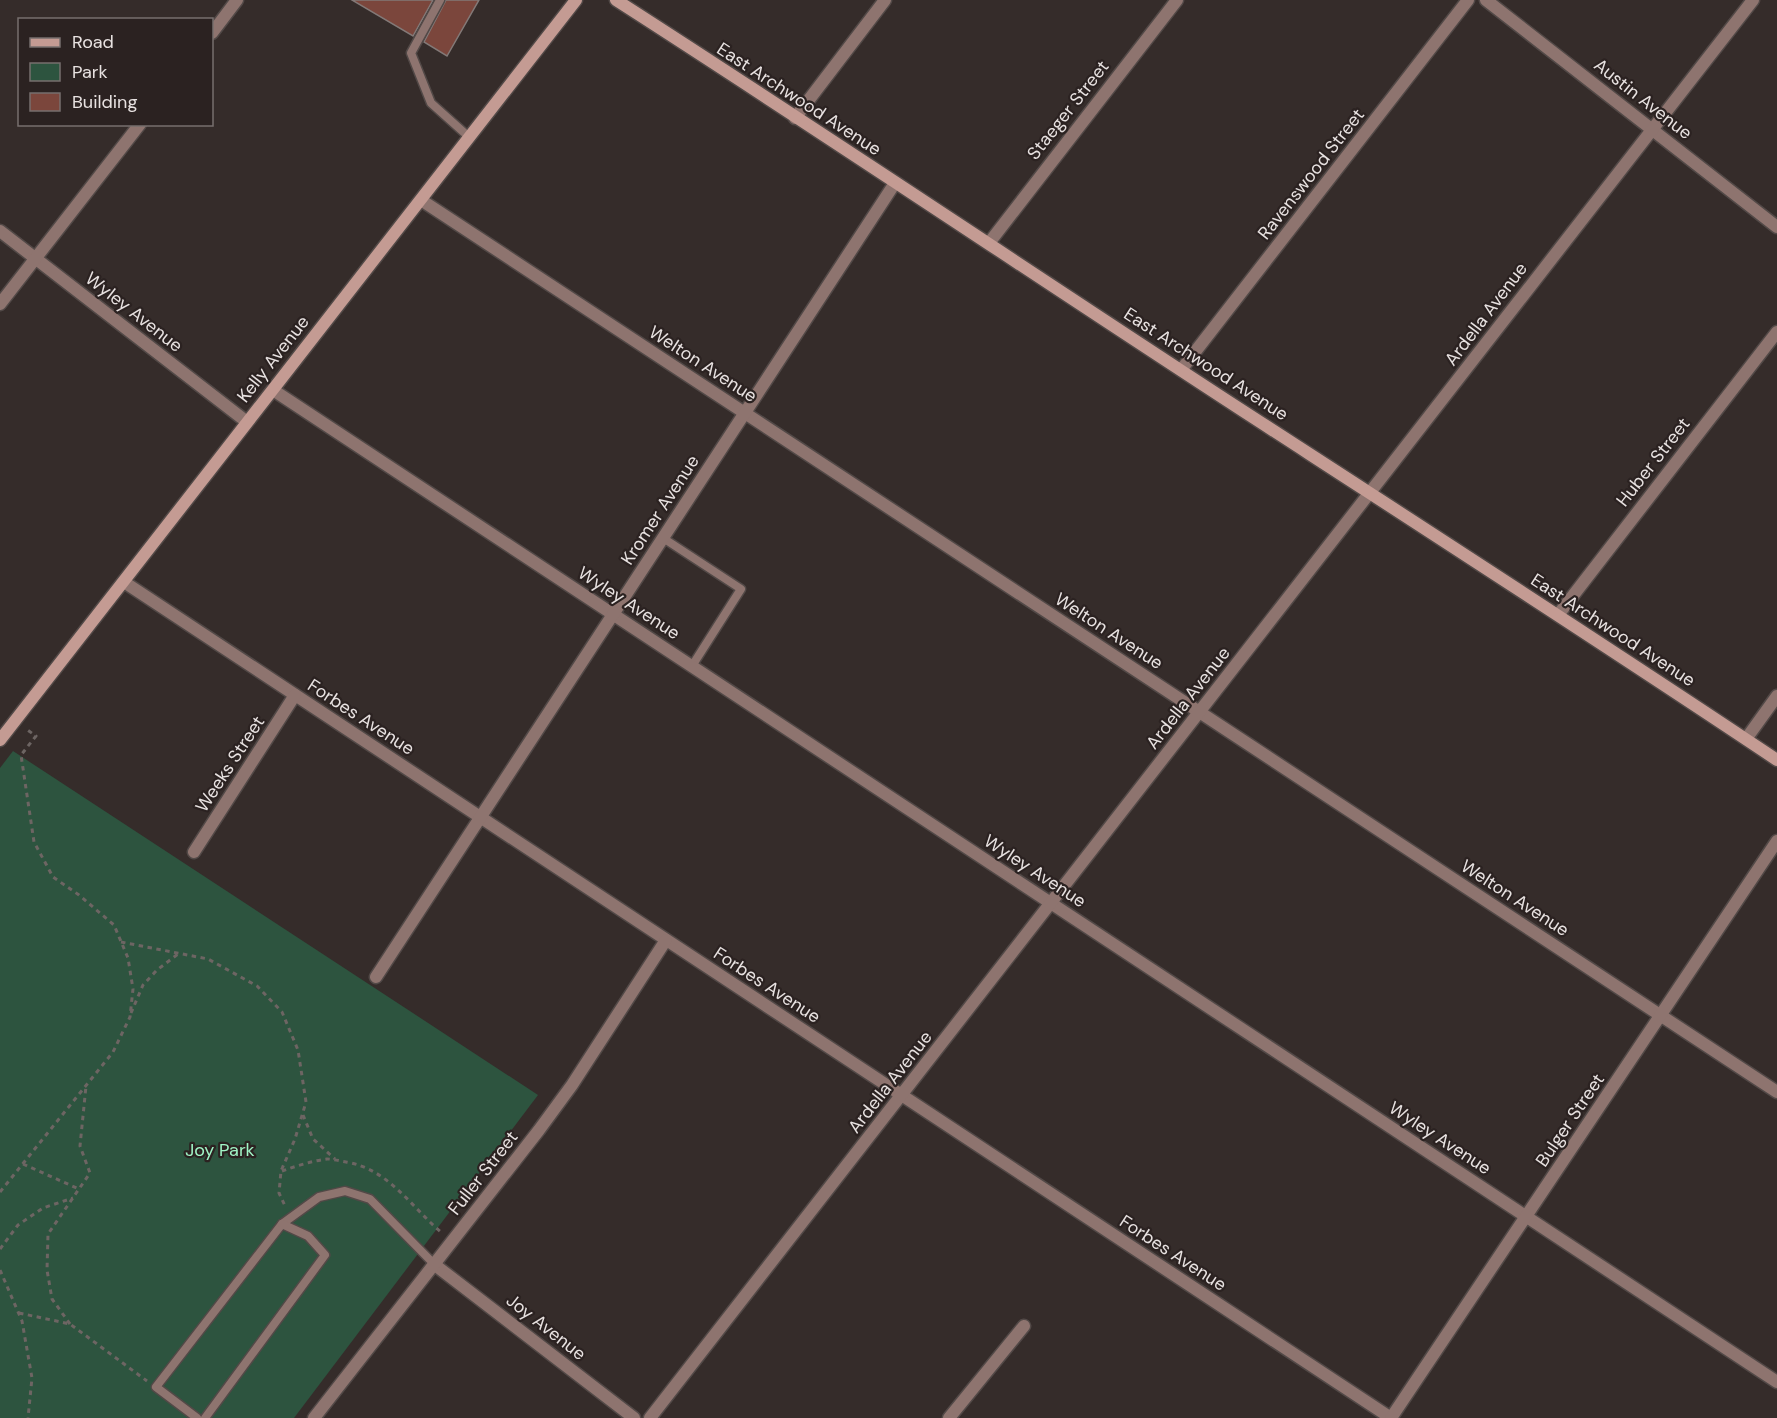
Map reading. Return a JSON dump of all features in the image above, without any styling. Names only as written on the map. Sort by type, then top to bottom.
[{"type":"main road","name":"Kelly Avenue","points":[[0,740],[576,0]]},
{"type":"main road","name":"East Archwood Avenue","points":[[616,0],[1371,492],[1777,760]]},
{"type":"street","points":[[213,32],[237,0]]},
{"type":"street","points":[[795,118],[885,0]]},
{"type":"street","name":"Staeger Street","points":[[990,243],[1176,0]]},
{"type":"street","name":"Ravenswood Street","points":[[1181,370],[1468,0]]},
{"type":"street","name":"Austin Avenue","points":[[1486,0],[1777,227]]},
{"type":"street","name":"Ardella Avenue","points":[[650,1418],[1753,0]]},
{"type":"street","points":[[0,304],[138,126]]},
{"type":"street","name":"Kromer Avenue","points":[[376,977],[895,183]]},
{"type":"street","name":"Welton Avenue","points":[[422,200],[1777,1092]]},
{"type":"street","name":"Wyley Avenue","points":[[0,231],[247,422]]},
{"type":"street","name":"Huber Street","points":[[1558,615],[1777,332]]},
{"type":"street","name":"Wyley Avenue","points":[[273,390],[1777,1382]]},
{"type":"street","name":"Forbes Avenue","points":[[124,582],[1391,1418]]},
{"type":"street","name":"Weeks Street","points":[[194,852],[295,695]]},
{"type":"street","points":[[1746,739],[1777,696]]},
{"type":"street","name":"Bulger Street","points":[[1391,1418],[1777,841]]},
{"type":"street","name":"Fuller Street","points":[[314,1418],[435,1265],[565,1094],[666,940]]},
{"type":"street","name":"Joy Avenue","points":[[435,1265],[634,1418]]},
{"type":"street","points":[[949,1418],[1024,1326]]},
{"type":"lane","points":[[440,0],[411,53],[431,103],[469,137]]},
{"type":"lane","points":[[663,538],[741,589],[692,666]]},
{"type":"lane","points":[[197,1418],[156,1387],[282,1224],[319,1197],[345,1191],[370,1199],[435,1265]]},
{"type":"lane","points":[[204,1418],[325,1255],[308,1236],[282,1224]]},
{"type":"path","points":[[15,721],[36,736],[21,755],[34,842],[53,877],[79,895],[114,925],[128,958],[133,989],[130,1017]]},
{"type":"path","points":[[121,942],[208,959],[257,986],[282,1012],[298,1050],[306,1102],[295,1139],[281,1171],[279,1193],[291,1217]]},
{"type":"path","points":[[0,1192],[112,1052],[143,985],[157,970],[179,953]]},
{"type":"path","points":[[86,1085],[80,1146],[90,1173],[48,1234],[47,1270],[52,1299],[70,1324],[156,1387]]},
{"type":"path","points":[[303,1115],[313,1139],[336,1160]]},
{"type":"path","points":[[22,1164],[79,1189]]},
{"type":"path","points":[[0,1249],[18,1225],[43,1208],[73,1198]]},
{"type":"path","points":[[0,1270],[22,1321],[32,1378],[28,1418]]},
{"type":"path","points":[[19,1314],[70,1324]]},
{"type":"green space","name":"Joy Park","points":[[13,751],[538,1095],[294,1418],[0,1418],[0,768]]},
{"type":"building","points":[[352,0],[433,0],[413,36]]},
{"type":"building","points":[[446,0],[479,0],[447,56],[424,42]]}]
